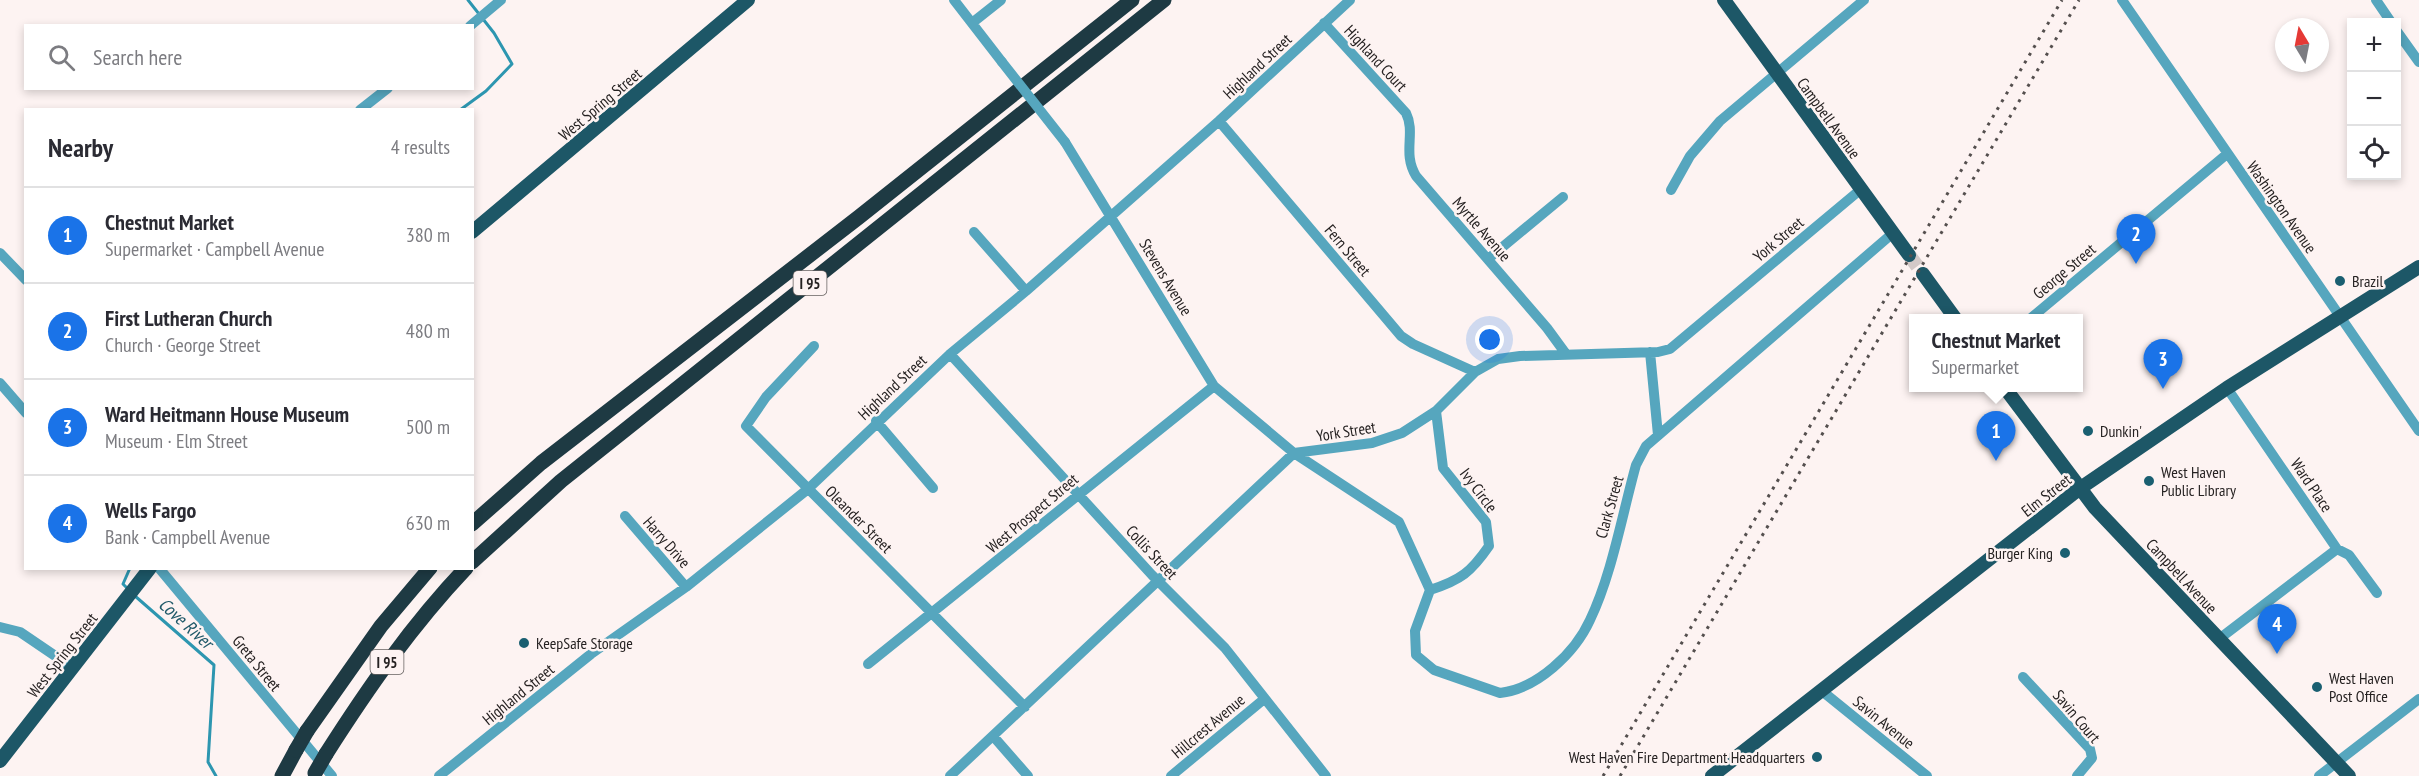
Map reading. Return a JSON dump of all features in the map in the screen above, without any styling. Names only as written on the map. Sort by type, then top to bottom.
[{"type":"highway","points":[[1065,53],[1124,0]]},
{"type":"highway","name":"I 95","points":[[474,522],[549,456],[1132,0]]},
{"type":"highway","name":"I 95","points":[[474,560],[578,467],[1161,3]]},
{"type":"highway","name":"I 95","points":[[282,776],[307,731],[381,626],[428,570]]},
{"type":"highway","name":"I 95","points":[[314,775],[381,670],[464,570]]},
{"type":"main road","name":"West Spring Street","points":[[474,230],[748,0]]},
{"type":"main road","name":"Campbell Avenue","points":[[1724,0],[1909,255]]},
{"type":"main road","name":"Elm Street","points":[[1712,776],[2079,489],[2227,388],[2419,267]]},
{"type":"main road","points":[[1923,274],[1952,314]]},
{"type":"main road","name":"Campbell Avenue","points":[[2009,392],[2079,489],[2349,776]]},
{"type":"main road","name":"West Spring Street","points":[[0,761],[148,570]]},
{"type":"street","points":[[477,20],[501,0]]},
{"type":"street","name":"Stevens Avenue","points":[[954,0],[1065,142],[1214,386],[1294,453],[1399,522],[1430,590]]},
{"type":"street","points":[[972,23],[1000,0]]},
{"type":"street","name":"Highland Street","points":[[439,776],[591,654],[686,587],[808,489],[950,354],[1026,291],[1219,121],[1350,0]]},
{"type":"street","points":[[1671,190],[1690,156],[1714,127],[1864,0]]},
{"type":"street","name":"Washington Avenue","points":[[2122,0],[2419,431]]},
{"type":"street","points":[[2376,0],[2388,18]]},
{"type":"street","name":"Highland Court","points":[[1324,23],[1406,113]]},
{"type":"street","points":[[2401,36],[2419,62]]},
{"type":"street","points":[[363,108],[385,90]]},
{"type":"street","name":"Myrtle Avenue","points":[[1406,113],[1410,122],[1408,152],[1413,171],[1547,328],[1566,354]]},
{"type":"street","name":"Fern Street","points":[[1219,121],[1401,336],[1475,372]]},
{"type":"street","name":"George Street","points":[[2036,314],[2227,154]]},
{"type":"street","name":"York Street","points":[[1294,453],[1387,439],[1436,411],[1475,372],[1498,359],[1664,351],[1675,346],[1860,190]]},
{"type":"street","points":[[1488,259],[1563,197]]},
{"type":"street","points":[[974,232],[1026,291]]},
{"type":"street","name":"Clark Street","points":[[1430,590],[1415,631],[1416,655],[1434,670],[1492,692],[1510,692],[1532,682],[1573,647],[1590,620],[1636,465],[1646,447],[1893,233]]},
{"type":"street","points":[[0,253],[24,278]]},
{"type":"street","name":"Oleander Street","points":[[814,346],[766,397],[746,426],[1025,707]]},
{"type":"street","points":[[1650,352],[1658,435]]},
{"type":"street","name":"Collis Street","points":[[950,354],[1159,582],[1225,648],[1263,700],[1326,776]]},
{"type":"street","points":[[0,383],[24,407]]},
{"type":"street","name":"West Prospect Street","points":[[868,664],[1214,386]]},
{"type":"street","name":"Ward Place","points":[[2227,388],[2337,549],[2349,555],[2377,593]]},
{"type":"street","name":"Ivy Circle","points":[[1430,590],[1458,581],[1477,564],[1489,546],[1486,522],[1443,468],[1436,411]]},
{"type":"street","points":[[876,422],[933,488]]},
{"type":"street","points":[[950,776],[1294,453]]},
{"type":"street","name":"Harry Drive","points":[[625,516],[686,587]]},
{"type":"street","points":[[2219,639],[2337,549]]},
{"type":"street","name":"Greta Street","points":[[161,570],[332,776]]},
{"type":"street","points":[[0,627],[20,632],[73,668]]},
{"type":"street","name":"Savin Court","points":[[2023,677],[2090,749],[2092,758],[2077,776]]},
{"type":"street","name":"Savin Avenue","points":[[1822,691],[1927,776]]},
{"type":"street","points":[[2319,776],[2419,699]]},
{"type":"street","name":"Hillcrest Avenue","points":[[1171,776],[1263,700]]},
{"type":"street","points":[[993,736],[1028,776]]},
{"type":"waterway","name":"Cove River","points":[[463,108],[486,91],[512,64],[494,33],[468,0]]},
{"type":"waterway","name":"Cove River","points":[[128,589],[123,584],[129,570]]},
{"type":"waterway","name":"Cove River","points":[[135,596],[214,665],[208,762],[216,776]]},
{"type":"tunnel","points":[[1909,255],[1923,274]]},
{"type":"railway","points":[[1603,776],[2062,0]]},
{"type":"railway","points":[[1620,776],[2079,0]]},
{"type":"place","name":"First Lutheran Church","points":[[2136,264]]},
{"type":"place","name":"Brazil","points":[[2340,281]]},
{"type":"place","name":"Ward Heitmann House Museum","points":[[2163,389]]},
{"type":"place","name":"Dunkin'","points":[[2088,431]]},
{"type":"place","name":"Chestnut Market","points":[[1996,461]]},
{"type":"place","name":"West Haven Public Library","points":[[2149,481]]},
{"type":"place","name":"Burger King","points":[[2065,553]]},
{"type":"place","name":"KeepSafe Storage","points":[[524,643]]},
{"type":"place","name":"Wells Fargo","points":[[2277,654]]},
{"type":"place","name":"West Haven Post Office","points":[[2317,687]]},
{"type":"place","name":"West Haven Fire Department Headquarters","points":[[1817,757]]}]
